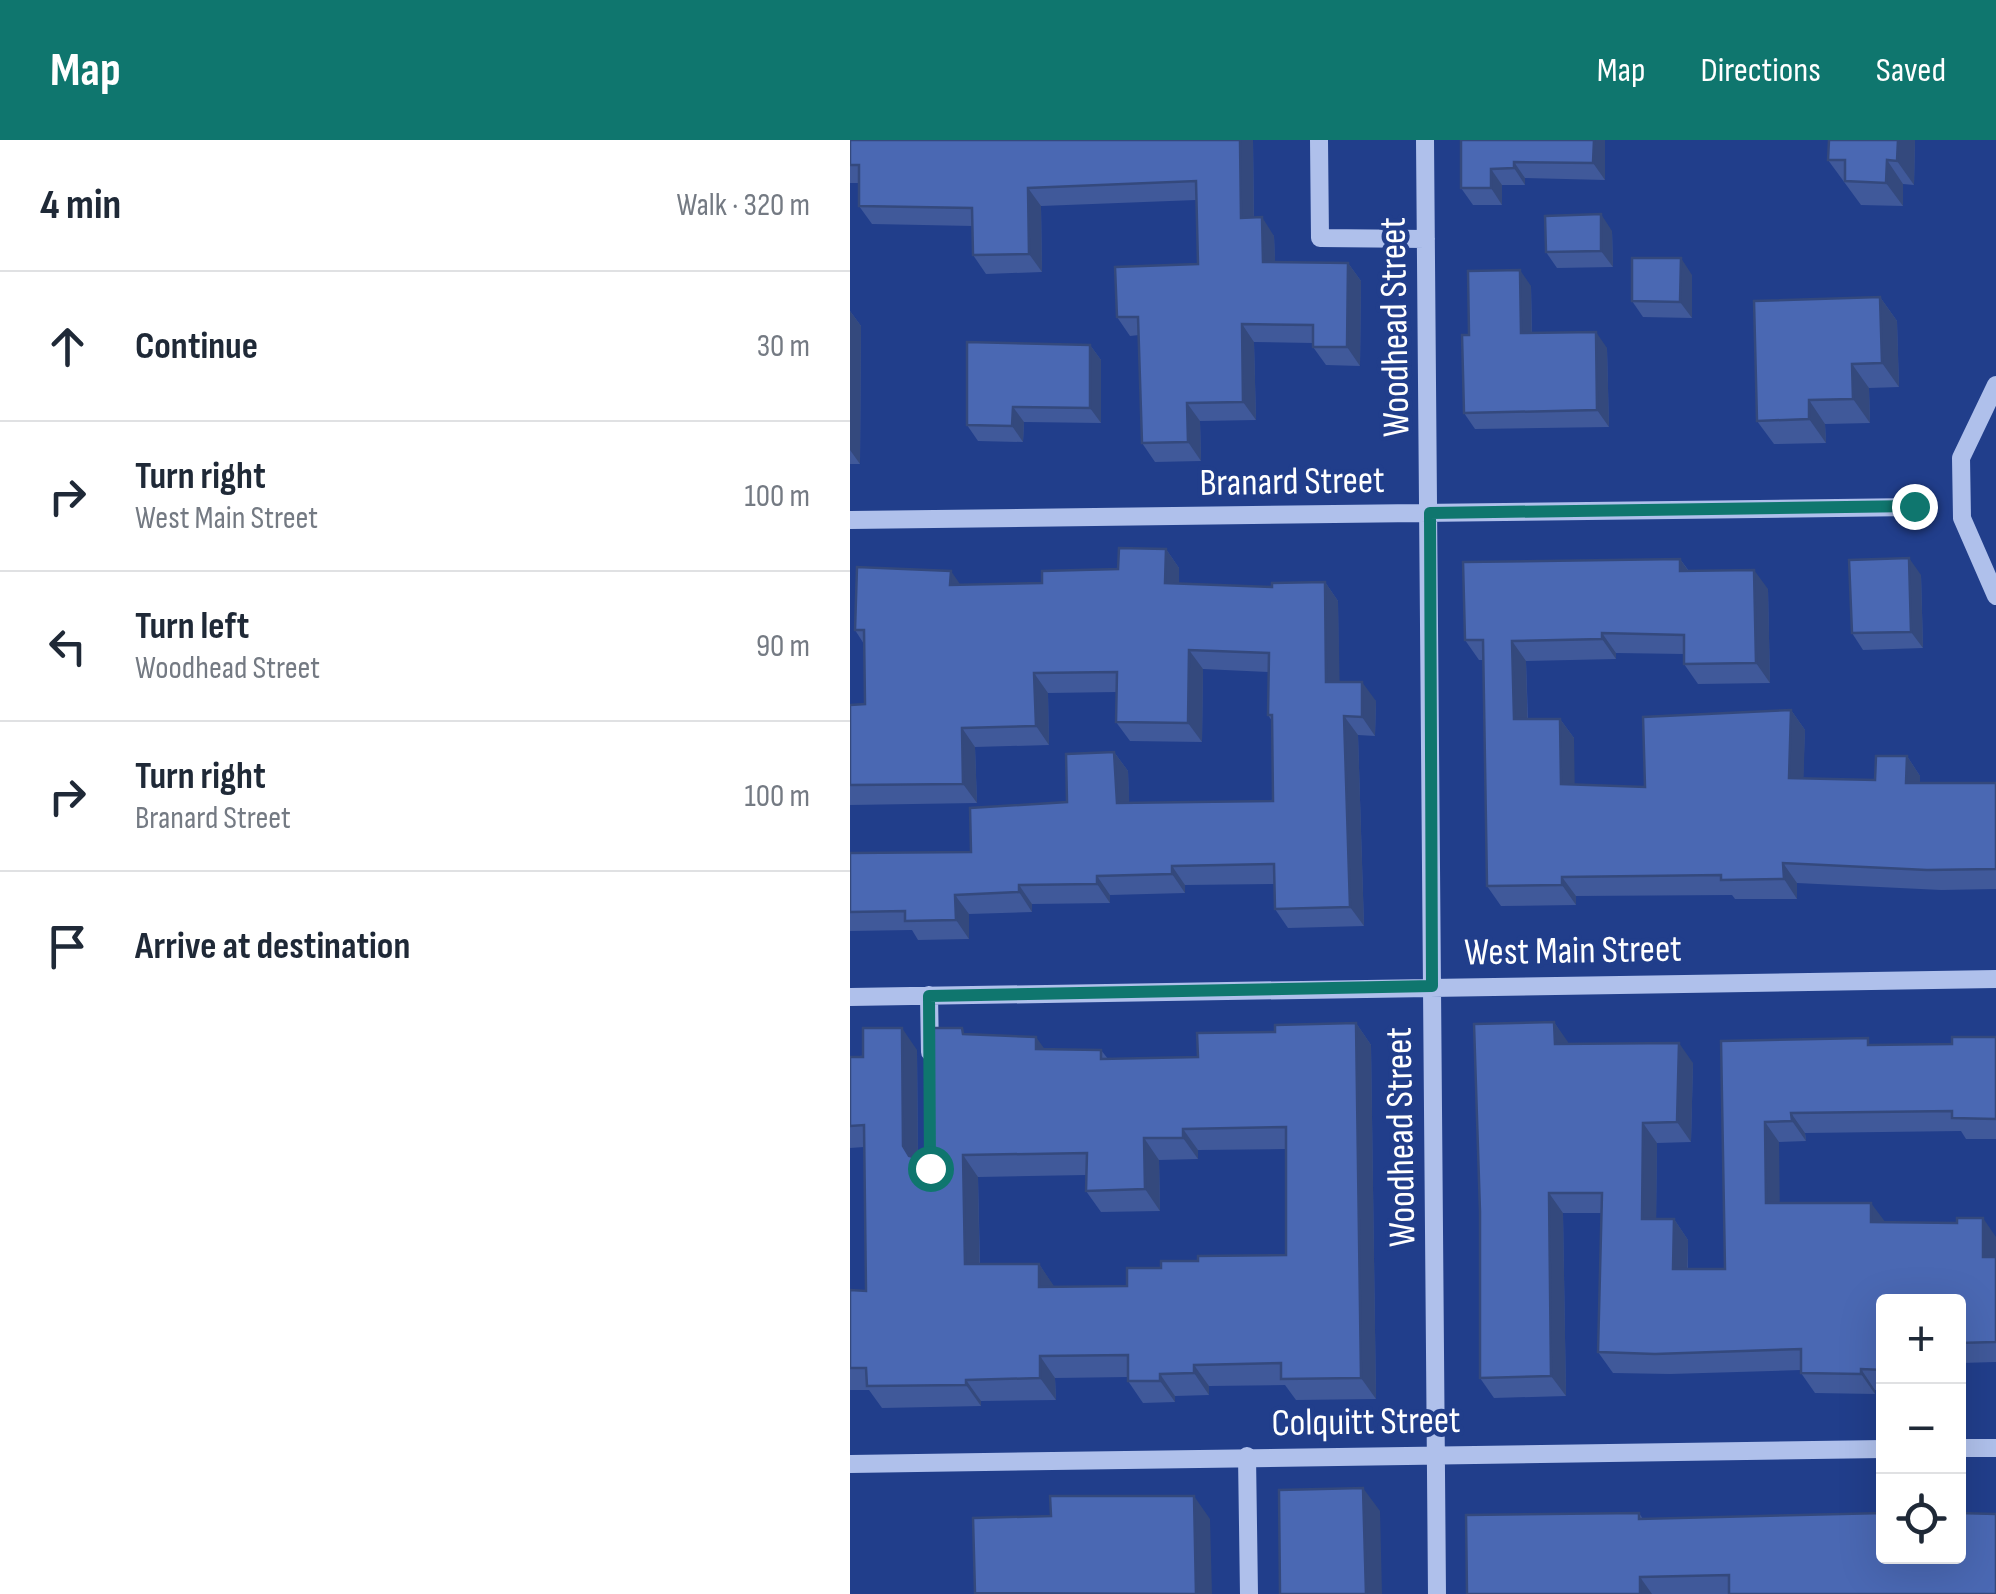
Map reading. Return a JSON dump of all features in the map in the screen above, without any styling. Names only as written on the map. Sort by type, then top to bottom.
[{"type":"street","points":[[1319,140],[1320,238],[1426,238]]},
{"type":"street","name":"Woodhead Street","points":[[1425,140],[1437,1594]]},
{"type":"street","points":[[1996,385],[1961,458],[1962,518],[1996,596]]},
{"type":"street","name":"Branard Street","points":[[850,520],[1914,506]]},
{"type":"street","name":"West Main Street","points":[[850,997],[1996,978]]},
{"type":"street","points":[[929,996],[930,1072]]},
{"type":"street","points":[[1966,1448],[1996,1448]]},
{"type":"street","name":"Colquitt Street","points":[[850,1464],[1876,1449]]},
{"type":"street","points":[[1247,1456],[1249,1594]]},
{"type":"building","points":[[850,140],[1240,140],[1241,218],[1262,217],[1263,262],[1348,263],[1347,347],[1313,347],[1313,325],[1242,324],[1243,402],[1187,403],[1188,442],[1142,443],[1138,317],[1117,317],[1115,267],[1198,264],[1196,181],[1028,188],[1029,254],[973,255],[972,208],[859,206],[859,165],[850,165]]},
{"type":"building","points":[[1461,140],[1594,140],[1593,163],[1514,162],[1514,168],[1491,169],[1491,188],[1461,188]]},
{"type":"building","points":[[1829,140],[1898,140],[1897,161],[1887,160],[1886,183],[1845,181],[1845,160],[1828,160]]},
{"type":"building","points":[[1601,214],[1601,251],[1546,252],[1545,216]]},
{"type":"building","points":[[1632,258],[1681,258],[1680,302],[1632,301]]},
{"type":"building","points":[[1520,270],[1521,333],[1596,332],[1597,410],[1464,413],[1462,335],[1469,335],[1468,271]]},
{"type":"building","points":[[1880,297],[1882,363],[1852,364],[1853,399],[1809,400],[1809,419],[1757,421],[1754,301]]},
{"type":"building","points":[[967,342],[1090,345],[1090,408],[1013,407],[1012,426],[967,425]]},
{"type":"building","points":[[1119,548],[1166,549],[1165,583],[1272,587],[1272,583],[1325,582],[1326,682],[1362,682],[1362,717],[1344,716],[1350,907],[1275,909],[1274,864],[1172,866],[1172,874],[1097,876],[1097,884],[1019,885],[1019,892],[955,895],[956,920],[905,921],[905,911],[850,912],[850,853],[971,852],[970,808],[1067,802],[1066,754],[1114,752],[1117,803],[1273,801],[1269,653],[1189,650],[1188,723],[1116,722],[1117,672],[1034,673],[1036,726],[962,728],[963,784],[850,785],[850,705],[865,704],[864,630],[855,630],[857,567],[951,571],[950,585],[1042,583],[1042,571],[1118,569]]},
{"type":"building","points":[[1909,558],[1911,632],[1852,633],[1849,560]]},
{"type":"building","points":[[1680,559],[1680,571],[1754,570],[1756,663],[1684,664],[1684,635],[1602,633],[1602,639],[1512,641],[1514,719],[1560,719],[1561,784],[1645,787],[1643,717],[1791,710],[1789,778],[1875,780],[1876,756],[1907,756],[1906,783],[1996,783],[1996,869],[1783,863],[1784,879],[1721,880],[1721,875],[1562,877],[1562,885],[1487,886],[1483,640],[1465,640],[1463,562]]},
{"type":"building","points":[[1554,1022],[1555,1044],[1679,1043],[1677,1122],[1643,1123],[1642,1219],[1674,1219],[1673,1269],[1725,1269],[1721,1041],[1868,1038],[1868,1045],[1952,1044],[1952,1037],[1996,1037],[1996,1119],[1952,1118],[1952,1111],[1791,1113],[1792,1121],[1765,1122],[1766,1203],[1871,1203],[1871,1222],[1957,1223],[1957,1218],[1983,1218],[1983,1257],[1996,1257],[1996,1342],[1966,1343],[1966,1294],[1876,1294],[1876,1370],[1861,1369],[1861,1374],[1801,1373],[1801,1349],[1598,1352],[1602,1193],[1549,1193],[1551,1376],[1480,1378],[1474,1024]]},
{"type":"building","points":[[1356,1023],[1361,1378],[1281,1379],[1281,1363],[1194,1365],[1194,1373],[1160,1374],[1160,1381],[1128,1381],[1128,1355],[1040,1356],[1040,1378],[966,1380],[966,1385],[867,1386],[866,1368],[850,1368],[850,1290],[866,1291],[864,1125],[850,1126],[850,1057],[863,1057],[863,1028],[902,1028],[903,1146],[909,1156],[917,1158],[928,1145],[927,1028],[962,1028],[963,1034],[1036,1037],[1036,1049],[1101,1050],[1101,1059],[1198,1057],[1197,1033],[1275,1032],[1275,1025]],"holes":[[[1286,1127],[1286,1255],[1198,1256],[1198,1261],[1161,1261],[1161,1268],[1127,1268],[1127,1286],[1039,1287],[1039,1264],[965,1264],[963,1155],[1087,1153],[1086,1191],[1145,1189],[1144,1138],[1183,1138],[1183,1129]]]},
{"type":"building","points":[[1363,1488],[1366,1594],[1280,1594],[1279,1490]]},
{"type":"building","points":[[1050,1496],[1194,1496],[1196,1594],[975,1593],[973,1518],[1051,1516]]},
{"type":"building","points":[[1639,1513],[1639,1519],[1876,1513],[1876,1564],[1966,1564],[1966,1513],[1996,1514],[1996,1594],[1729,1594],[1729,1575],[1640,1577],[1640,1594],[1467,1594],[1466,1515]]},
{"type":"route","points":[[930,1168],[929,996],[1432,986],[1430,513],[1914,506]]}]
